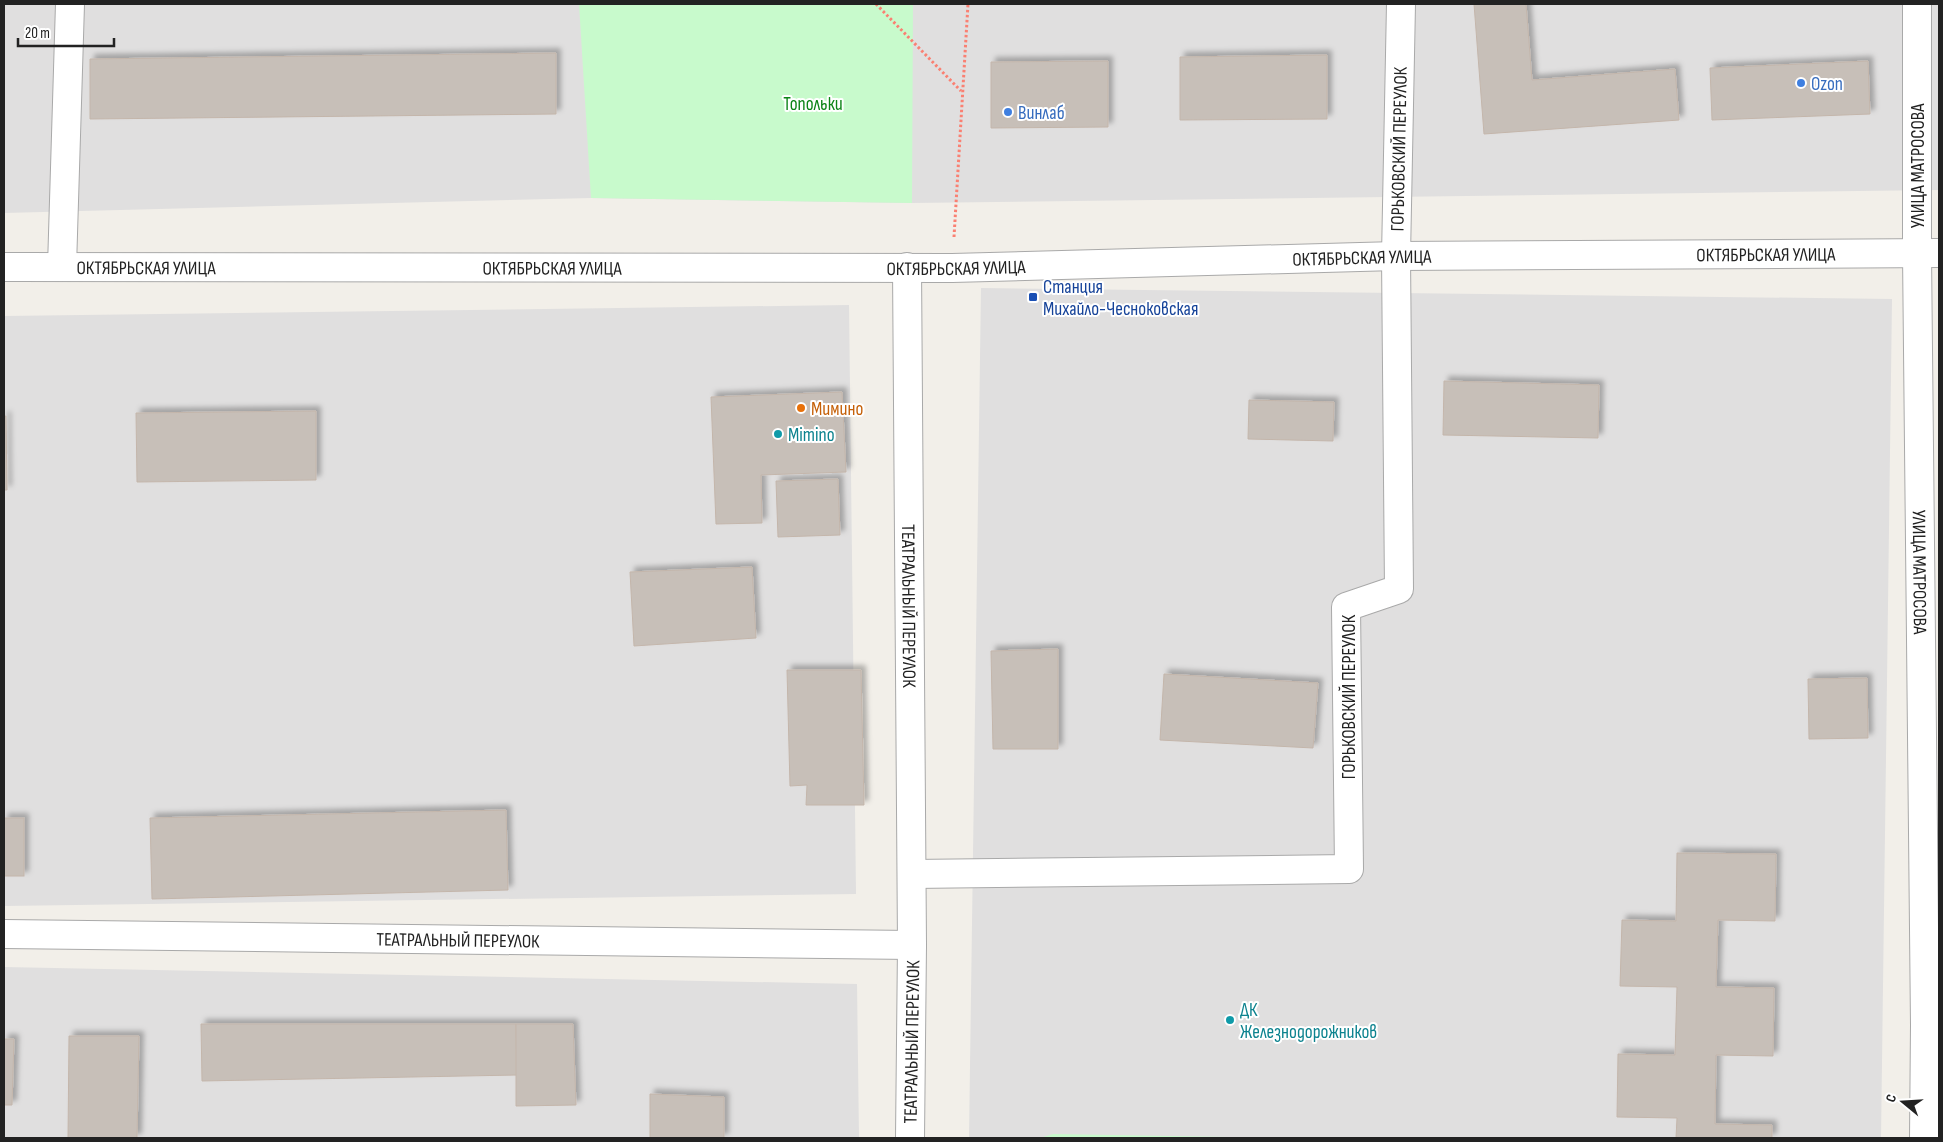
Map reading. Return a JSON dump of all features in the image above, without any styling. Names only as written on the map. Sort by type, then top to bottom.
[{"type":"street","points":[[62,267],[70,4]]},
{"type":"street","name":"ГОРЬКОВСКИЙ ПЕРЕУЛОК","points":[[912,874],[1349,869],[1346,607],[1399,589],[1396,256],[1400,4]]},
{"type":"street","name":"УЛИЦА МАТРОСОВА","points":[[1917,4],[1928,253],[1932,1022],[1924,1138]]},
{"type":"street","name":"ОКТЯБРЬСКАЯ УЛИЦА","points":[[4,267],[952,268],[1396,256],[1928,253]]},
{"type":"street","name":"ТЕАТРАЛЬНЫЙ ПЕРЕУЛОК","points":[[907,267],[912,874],[910,1138]]},
{"type":"street","name":"ТЕАТРАЛЬНЫЙ ПЕРЕУЛОК","points":[[4,934],[912,945]]},
{"type":"path","points":[[876,4],[962,92]]},
{"type":"path","points":[[952,268],[968,4]]},
{"type":"shaded area","points":[[4,4],[1939,4],[1939,190],[912,203],[591,198],[4,213]]},
{"type":"shaded area","points":[[981,288],[1892,299],[1881,1138],[969,1138]]},
{"type":"shaded area","points":[[849,305],[856,894],[4,906],[4,316]]},
{"type":"shaded area","points":[[4,967],[857,984],[859,1138],[4,1138]]},
{"type":"green space","name":"Топольки","points":[[579,4],[913,4],[912,203],[591,198]]},
{"type":"green space","points":[[1053,1134],[1292,1138],[1040,1138]]},
{"type":"building","points":[[1474,4],[1526,4],[1532,80],[1675,69],[1679,120],[1484,134]]},
{"type":"building","points":[[556,53],[556,114],[90,119],[90,59]]},
{"type":"building","points":[[1327,55],[1327,119],[1180,120],[1180,57]]},
{"type":"building","points":[[1108,61],[1108,127],[991,128],[991,62]]},
{"type":"building","points":[[1868,61],[1870,114],[1712,120],[1710,68]]},
{"type":"building","points":[[1444,381],[1599,385],[1598,438],[1443,435]]},
{"type":"building","name":"Mimino","points":[[842,392],[846,472],[761,475],[762,523],[716,524],[711,397]]},
{"type":"building","points":[[1249,400],[1334,402],[1333,441],[1248,439]]},
{"type":"building","points":[[316,411],[316,480],[137,482],[136,413]]},
{"type":"building","points":[[4,416],[6,416],[7,490],[4,490]]},
{"type":"building","points":[[838,479],[840,535],[778,537],[776,481]]},
{"type":"building","points":[[752,567],[756,638],[634,646],[630,572]]},
{"type":"building","points":[[1058,649],[1058,749],[993,749],[991,651]]},
{"type":"building","points":[[787,670],[861,670],[864,805],[806,805],[807,785],[790,786]]},
{"type":"building","points":[[1164,674],[1318,683],[1313,748],[1160,740]]},
{"type":"building","points":[[1867,678],[1868,738],[1809,739],[1808,679]]},
{"type":"building","points":[[506,810],[508,890],[152,899],[150,818]]},
{"type":"building","points":[[4,818],[24,818],[24,876],[4,876]]},
{"type":"building","points":[[1677,853],[1776,854],[1775,921],[1718,920],[1716,987],[1774,988],[1773,1056],[1716,1055],[1715,1124],[1772,1125],[1772,1138],[1676,1138],[1677,1118],[1617,1117],[1618,1054],[1675,1055],[1677,987],[1620,986],[1622,920],[1676,921]]},
{"type":"building","points":[[201,1024],[516,1024],[517,1075],[202,1081]]},
{"type":"building","points":[[516,1024],[573,1024],[576,1105],[516,1106]]},
{"type":"building","points":[[69,1036],[139,1036],[137,1138],[68,1138]]},
{"type":"building","points":[[4,1039],[14,1039],[12,1105],[4,1105]]},
{"type":"building","points":[[650,1094],[724,1097],[724,1138],[650,1138]]},
{"type":"place","name":"Ozon","points":[[1801,83]]},
{"type":"place","name":"Винлаб","points":[[1008,112]]},
{"type":"place","name":"Станция Михайло-Чесноковская","points":[[1033,297]]},
{"type":"place","name":"Мимино","points":[[801,408]]},
{"type":"place","name":"Mimino","points":[[778,434]]},
{"type":"place","name":"ДК Железнодорожников","points":[[1230,1020]]}]
